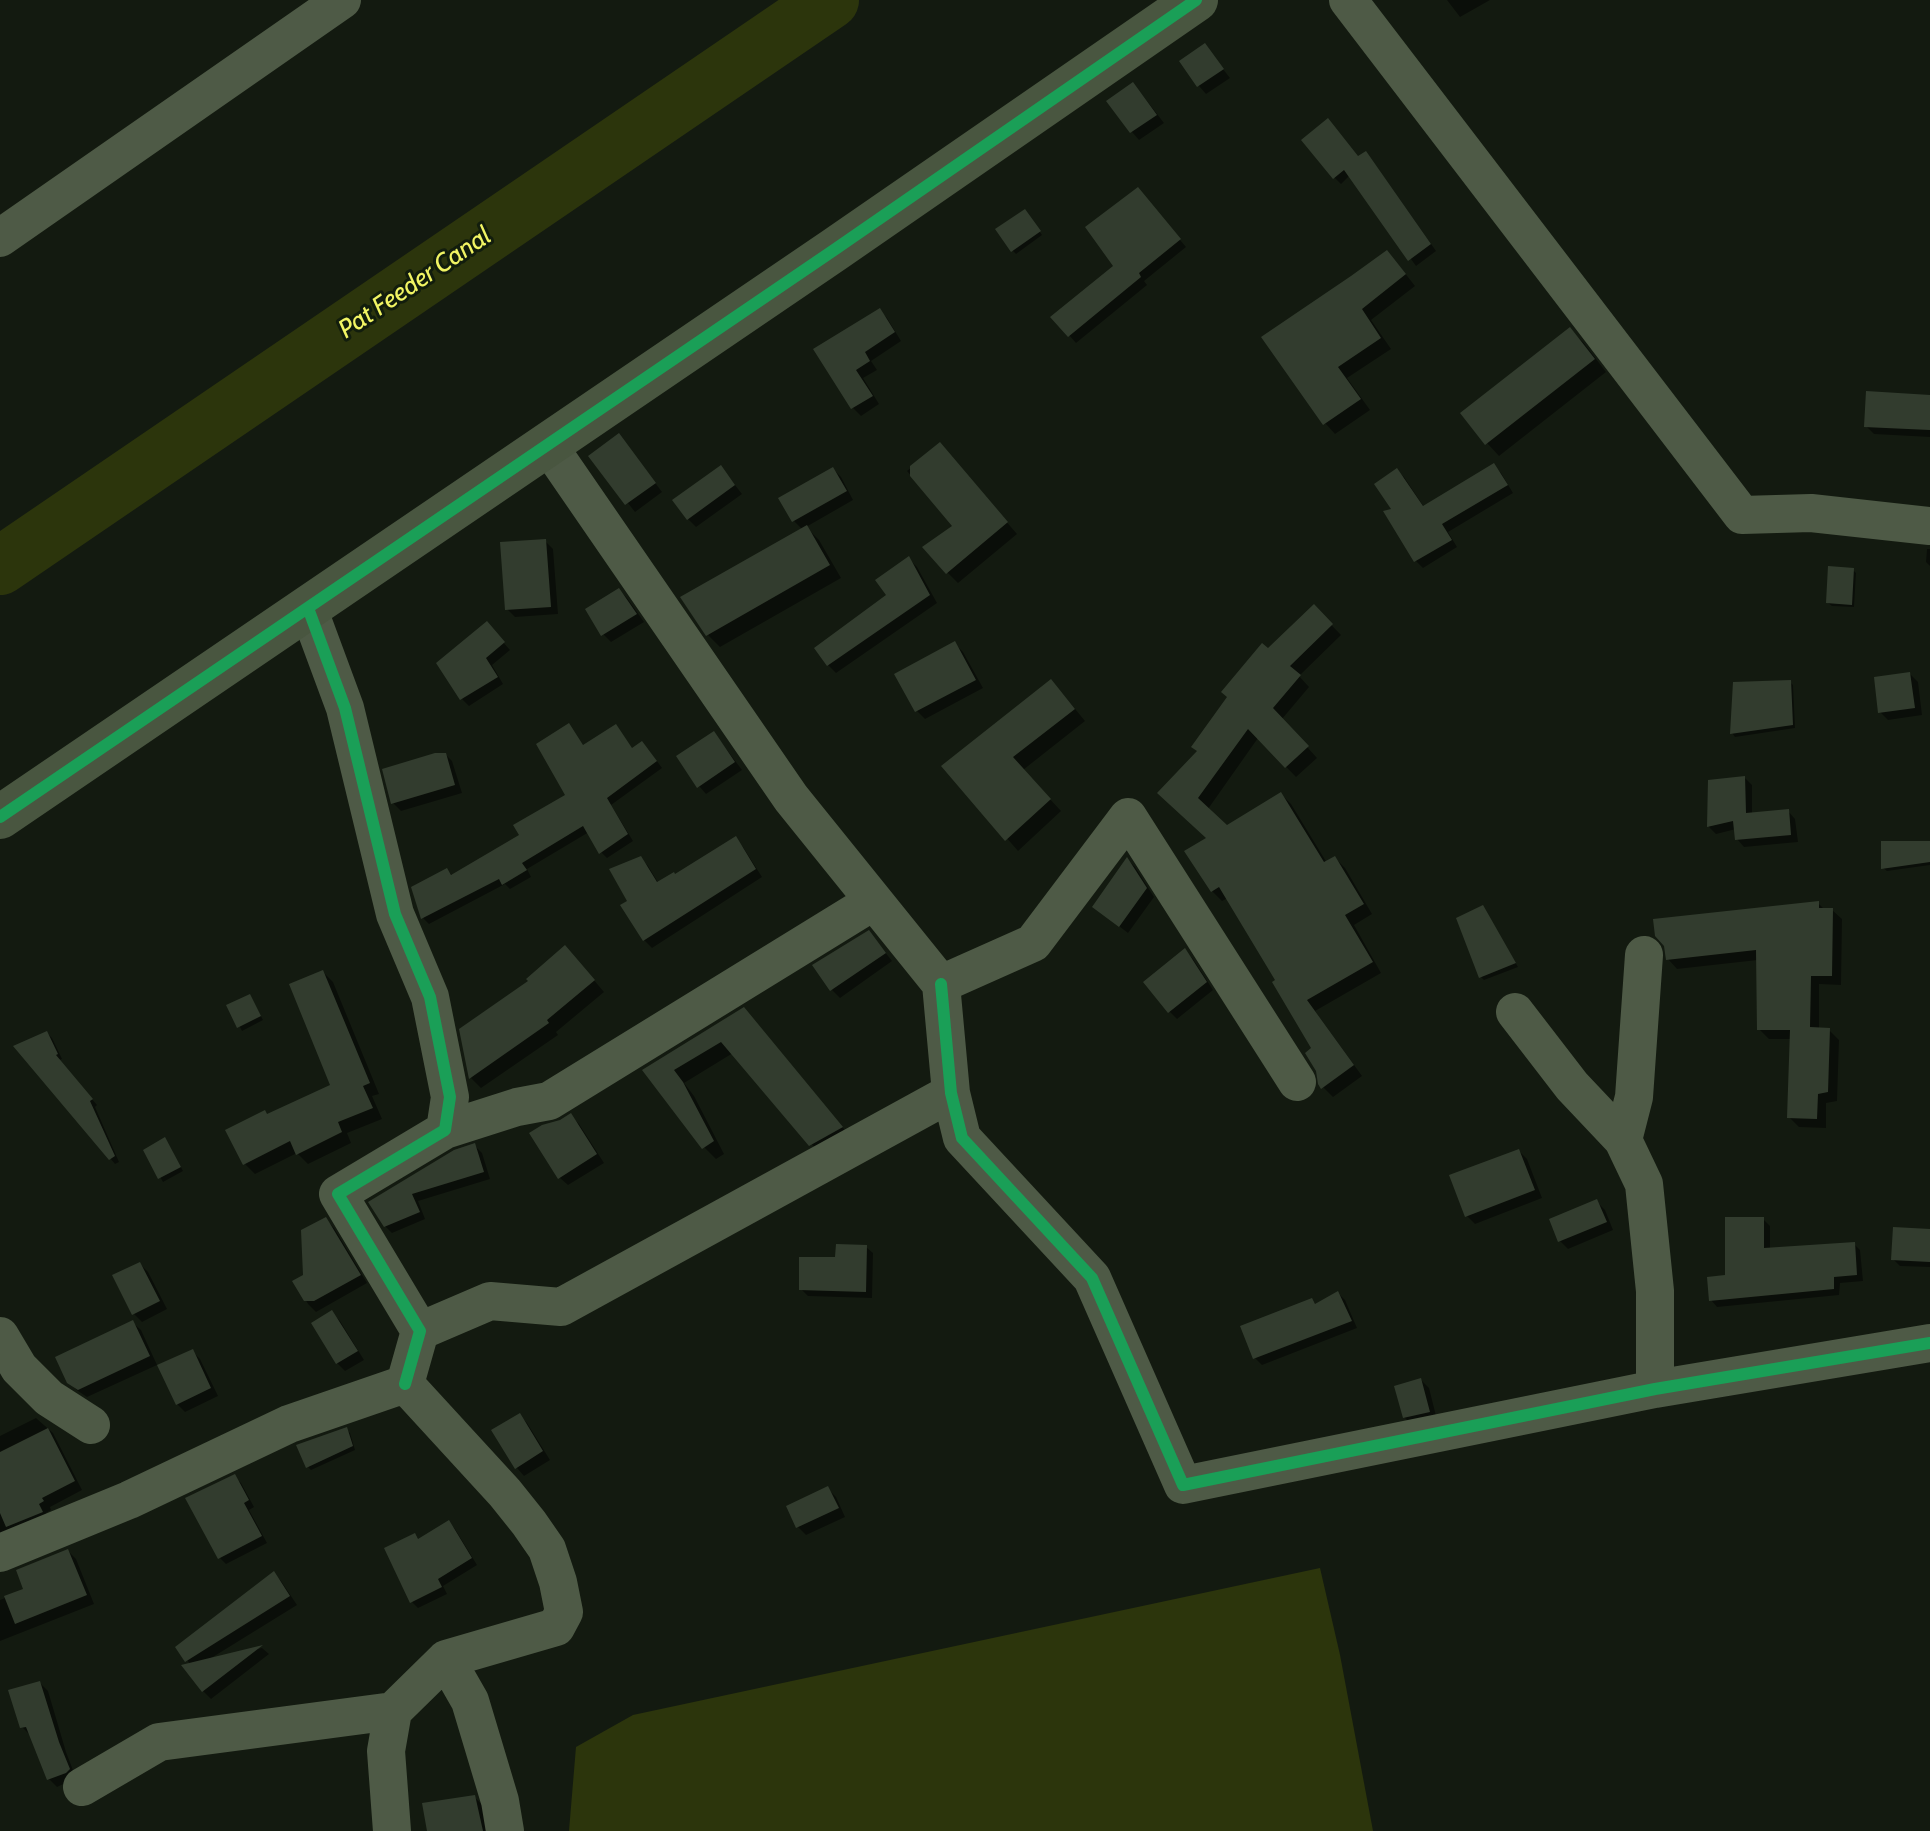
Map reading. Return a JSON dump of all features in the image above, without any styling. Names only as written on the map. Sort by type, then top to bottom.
[{"type":"street","points":[[0,817],[1196,0]]},
{"type":"street","points":[[1348,0],[1742,515],[1811,513],[1930,526]]},
{"type":"street","points":[[0,238],[321,7]]},
{"type":"street","points":[[548,445],[791,798],[941,984],[951,1093],[962,1138],[1092,1278],[1183,1485],[1655,1389],[1930,1343]]},
{"type":"street","points":[[308,608],[345,708],[395,914],[430,997],[450,1097],[445,1130]]},
{"type":"street","points":[[941,984],[1033,943],[1128,817],[1297,1082]]},
{"type":"street","points":[[405,1384],[420,1331],[338,1194],[445,1130],[517,1107],[549,1101],[874,901]]},
{"type":"street","points":[[1623,1140],[1634,1097],[1644,955]]},
{"type":"street","points":[[1515,1012],[1572,1086],[1623,1140],[1644,1184],[1655,1291],[1655,1389]]},
{"type":"street","points":[[420,1331],[490,1301],[561,1307],[951,1093]]},
{"type":"street","points":[[0,1336],[19,1368],[49,1398],[91,1425]]},
{"type":"street","points":[[0,1553],[129,1500],[289,1424],[405,1384]]},
{"type":"street","points":[[392,1831],[386,1751],[393,1711],[446,1659],[556,1627],[564,1612],[547,1549],[529,1523],[405,1384]]},
{"type":"street","points":[[446,1659],[470,1701],[500,1801],[505,1831]]},
{"type":"street","points":[[82,1787],[159,1742],[393,1711]]},
{"type":"shaded area","points":[[1320,1568],[1340,1655],[1373,1831],[569,1831],[576,1747],[633,1715]]},
{"type":"building","points":[[1205,43],[1224,69],[1197,87],[1179,61]]},
{"type":"building","points":[[1133,82],[1157,115],[1130,133],[1106,101]]},
{"type":"building","points":[[1328,118],[1358,156],[1366,151],[1431,244],[1408,261],[1344,170],[1333,179],[1301,140]]},
{"type":"building","points":[[1138,187],[1181,239],[1139,273],[1141,277],[1068,337],[1050,317],[1113,266],[1085,227]]},
{"type":"building","points":[[1025,209],[1041,231],[1011,252],[995,229]]},
{"type":"building","points":[[1387,250],[1406,274],[1362,309],[1381,338],[1338,367],[1361,399],[1323,425],[1261,337]]},
{"type":"building","points":[[880,308],[895,332],[865,352],[870,361],[856,370],[873,396],[851,409],[813,349]]},
{"type":"building","points":[[1570,327],[1595,359],[1485,445],[1460,413]]},
{"type":"building","points":[[1866,391],[1930,395],[1930,430],[1864,427]]},
{"type":"building","points":[[619,433],[656,483],[625,505],[588,456]]},
{"type":"building","points":[[940,442],[1008,522],[946,574],[922,547],[952,526],[910,476],[910,466]]},
{"type":"building","points":[[1494,463],[1508,485],[1442,524],[1452,540],[1414,562],[1383,511],[1391,509],[1374,484],[1397,468],[1423,506]]},
{"type":"building","points":[[721,465],[735,485],[687,520],[672,500]]},
{"type":"building","points":[[833,467],[847,491],[792,522],[778,498]]},
{"type":"building","points":[[807,525],[830,565],[706,636],[680,597]]},
{"type":"building","points":[[546,539],[551,607],[505,610],[500,542]]},
{"type":"building","points":[[909,556],[930,595],[827,666],[814,648],[886,595],[875,580]]},
{"type":"building","points":[[1828,566],[1854,568],[1852,605],[1826,603]]},
{"type":"building","points":[[619,588],[637,614],[601,636],[585,609]]},
{"type":"building","points":[[1314,604],[1333,624],[1290,666],[1301,675],[1273,708],[1309,746],[1285,768],[1248,729],[1198,798],[1227,825],[1281,792],[1324,862],[1335,856],[1364,904],[1345,915],[1373,962],[1307,1000],[1354,1065],[1321,1089],[1316,1071],[1305,1053],[1311,1048],[1272,982],[1275,980],[1219,887],[1211,892],[1184,851],[1206,838],[1157,793],[1197,751],[1191,747],[1227,697],[1221,692],[1262,643],[1268,648]]},
{"type":"building","points":[[487,621],[505,642],[486,658],[498,677],[460,700],[436,663]]},
{"type":"building","points":[[955,641],[976,680],[915,712],[894,674]]},
{"type":"building","points":[[1910,672],[1915,708],[1878,713],[1874,677]]},
{"type":"building","points":[[1051,679],[1075,709],[1013,757],[1051,799],[1005,841],[941,766]]},
{"type":"building","points":[[1791,680],[1793,725],[1730,734],[1733,682]]},
{"type":"building","points":[[569,723],[583,745],[616,724],[632,748],[642,741],[657,761],[607,798],[628,834],[599,854],[583,826],[522,863],[527,870],[502,885],[499,879],[421,919],[411,887],[447,868],[451,875],[519,835],[513,825],[565,795],[536,744]]},
{"type":"building","points":[[714,731],[735,762],[697,788],[676,756]]},
{"type":"building","points":[[435,753],[446,753],[455,785],[391,804],[382,769]]},
{"type":"building","points":[[1745,776],[1746,813],[1789,809],[1791,835],[1735,840],[1733,821],[1707,827],[1708,780]]},
{"type":"building","points":[[736,836],[756,869],[643,941],[620,905],[627,901],[609,869],[641,856],[657,882]]},
{"type":"building","points":[[1881,841],[1930,841],[1930,862],[1881,869]]},
{"type":"building","points":[[1127,857],[1147,888],[1119,927],[1092,907]]},
{"type":"building","points":[[1819,901],[1819,908],[1833,908],[1832,976],[1811,976],[1810,1027],[1830,1028],[1828,1092],[1818,1094],[1817,1119],[1787,1118],[1790,1030],[1757,1030],[1756,950],[1666,960],[1664,946],[1655,936],[1653,919]]},
{"type":"building","points":[[1483,905],[1516,963],[1479,978],[1456,918]]},
{"type":"building","points":[[869,930],[886,953],[830,991],[812,965]]},
{"type":"building","points":[[565,945],[595,980],[547,1020],[549,1023],[469,1079],[459,1029],[528,981],[526,979]]},
{"type":"building","points":[[1185,948],[1207,982],[1168,1013],[1143,982]]},
{"type":"building","points":[[323,970],[370,1083],[363,1086],[373,1108],[338,1122],[342,1132],[296,1155],[290,1141],[243,1165],[225,1130],[265,1110],[267,1114],[330,1085],[289,984]]},
{"type":"building","points":[[250,994],[261,1016],[237,1028],[226,1005]]},
{"type":"building","points":[[744,1007],[843,1127],[809,1146],[721,1042],[674,1070],[714,1141],[702,1149],[642,1070]]},
{"type":"building","points":[[47,1031],[56,1055],[93,1099],[90,1101],[115,1156],[109,1160],[13,1046]]},
{"type":"building","points":[[571,1113],[597,1154],[558,1179],[529,1133]]},
{"type":"building","points":[[165,1137],[181,1167],[158,1179],[143,1150]]},
{"type":"building","points":[[475,1143],[484,1172],[412,1194],[420,1212],[384,1227],[368,1202],[454,1150]]},
{"type":"building","points":[[1519,1149],[1535,1190],[1465,1217],[1449,1175]]},
{"type":"building","points":[[1597,1199],[1607,1222],[1558,1242],[1549,1219]]},
{"type":"building","points":[[326,1217],[361,1275],[314,1301],[304,1301],[292,1281],[303,1275],[301,1230]]},
{"type":"building","points":[[1725,1217],[1764,1217],[1764,1248],[1855,1242],[1857,1275],[1834,1277],[1834,1289],[1709,1301],[1707,1277],[1725,1275]]},
{"type":"building","points":[[1893,1227],[1930,1229],[1930,1262],[1891,1260]]},
{"type":"building","points":[[836,1244],[867,1245],[866,1292],[799,1290],[799,1257],[835,1257]]},
{"type":"building","points":[[140,1262],[160,1301],[132,1315],[112,1275]]},
{"type":"building","points":[[1338,1291],[1352,1321],[1253,1359],[1240,1326],[1312,1298],[1315,1304]]},
{"type":"building","points":[[332,1310],[358,1351],[336,1364],[311,1323]]},
{"type":"building","points":[[133,1320],[150,1356],[78,1390],[67,1383],[55,1357]]},
{"type":"building","points":[[193,1349],[211,1388],[176,1405],[157,1365]]},
{"type":"building","points":[[1421,1378],[1430,1412],[1403,1418],[1394,1386]]},
{"type":"building","points":[[520,1413],[543,1451],[515,1469],[491,1430]]},
{"type":"building","points":[[347,1427],[353,1446],[306,1468],[296,1445]]},
{"type":"building","points":[[48,1428],[75,1481],[42,1498],[44,1501],[39,1504],[43,1512],[6,1527],[0,1513],[0,1452]]},
{"type":"building","points":[[235,1474],[249,1500],[244,1503],[262,1536],[218,1559],[185,1498]]},
{"type":"building","points":[[828,1486],[839,1508],[796,1528],[786,1506]]},
{"type":"building","points":[[449,1520],[472,1558],[438,1579],[442,1587],[410,1603],[384,1548],[415,1533],[418,1539]]},
{"type":"building","points":[[68,1549],[87,1595],[15,1624],[4,1596],[23,1589],[16,1570]]},
{"type":"building","points":[[274,1571],[290,1596],[185,1662],[175,1647]]},
{"type":"building","points":[[263,1645],[202,1692],[181,1665]]},
{"type":"building","points":[[40,1681],[70,1769],[47,1780],[26,1727],[20,1728],[8,1690]]},
{"type":"building","points":[[475,1795],[483,1831],[427,1831],[422,1803]]},
{"type":"waterway","name":"Pat Feeder Canal","points":[[0,566],[830,0]]},
{"type":"cycle path","points":[[0,817],[1196,0]]},
{"type":"cycle path","points":[[308,608],[345,708],[395,914],[430,997],[450,1097],[445,1130],[338,1194],[420,1331],[405,1384]]},
{"type":"cycle path","points":[[941,984],[951,1093],[962,1138],[1092,1278],[1183,1485],[1655,1389],[1930,1343]]}]
